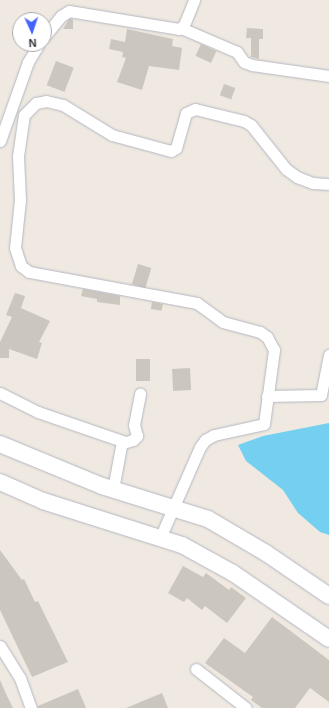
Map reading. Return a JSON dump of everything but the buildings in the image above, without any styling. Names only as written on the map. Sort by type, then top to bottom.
[{"type":"street","points":[[181,28],[194,0]]},
{"type":"street","points":[[52,26],[60,16],[69,11],[172,30],[181,28],[237,52],[244,62],[252,66],[329,76]]},
{"type":"street","points":[[0,142],[28,62],[34,52]]},
{"type":"street","points":[[160,538],[202,443],[214,435],[264,424],[274,350],[267,336],[260,332],[223,322],[197,303],[29,272],[21,266],[15,248],[20,200],[18,156],[24,116],[36,103],[46,101],[63,104],[112,135],[171,152],[176,148],[186,113],[195,109],[244,121],[254,128],[292,173],[313,183],[329,184]]},
{"type":"street","points":[[268,396],[321,395],[329,355]]},
{"type":"street","points":[[0,393],[44,414],[123,443],[136,436],[134,425],[140,394]]},
{"type":"street","points":[[113,489],[123,443]]},
{"type":"street","points":[[0,444],[23,456],[113,489],[173,507],[221,527],[273,557],[329,596]]},
{"type":"street","points":[[0,482],[43,501],[182,545],[233,573],[329,638]]},
{"type":"street","points":[[0,646],[20,678],[31,708]]},
{"type":"street","points":[[196,669],[246,708]]},
{"type":"water","points":[[329,423],[329,535],[320,532],[298,513],[283,490],[246,461],[238,445],[263,436]]}]
